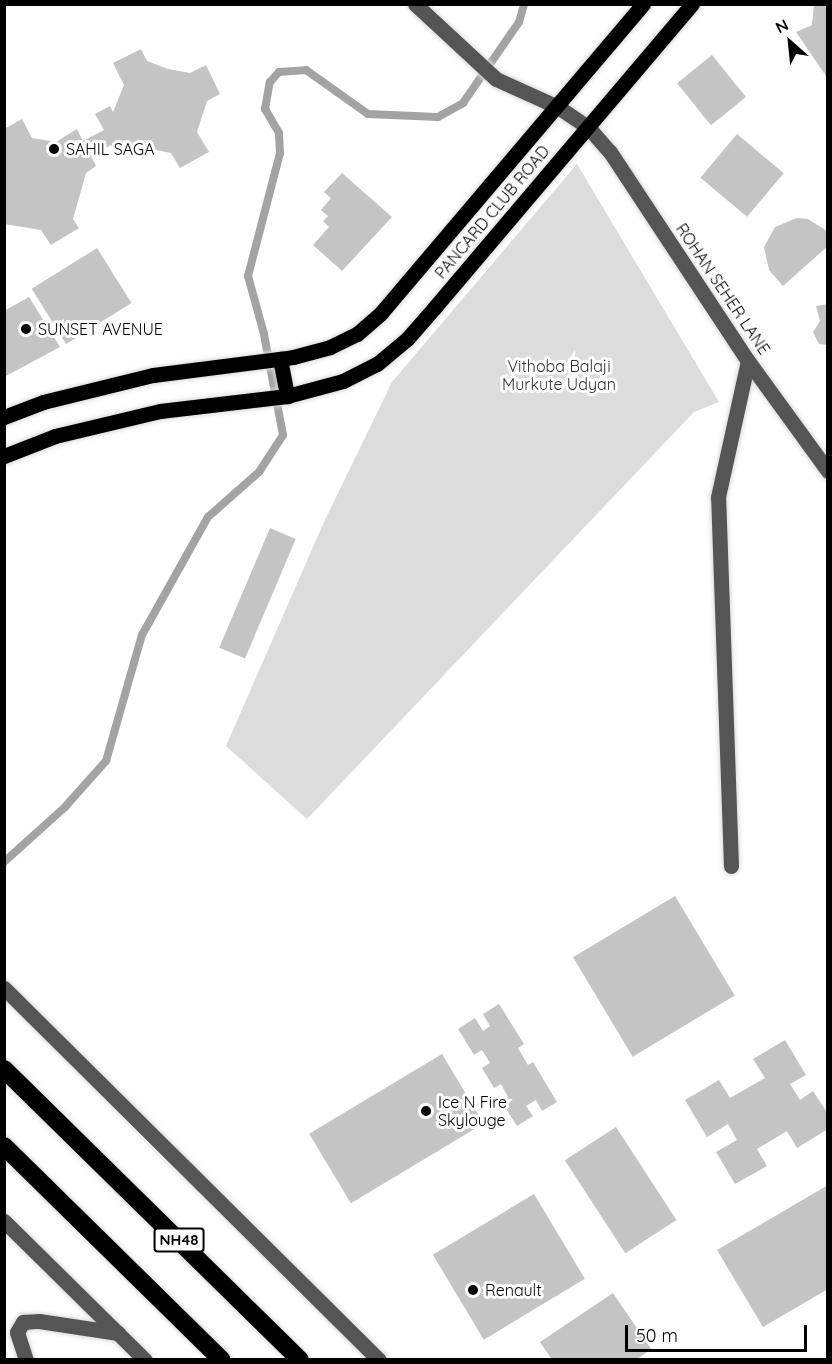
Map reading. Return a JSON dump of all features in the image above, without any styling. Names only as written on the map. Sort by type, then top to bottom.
[{"type":"highway","name":"NH48","points":[[4,1069],[300,1359]]},
{"type":"highway","points":[[4,1146],[222,1359]]},
{"type":"main road","name":"PANCARD CLUB ROAD","points":[[4,417],[44,402],[153,375],[280,359],[330,347],[357,334],[381,313],[643,4]]},
{"type":"main road","name":"PANCARD CLUB ROAD","points":[[4,456],[55,436],[160,411],[287,396],[343,381],[377,364],[407,339],[692,4]]},
{"type":"main road","points":[[280,359],[287,396]]},
{"type":"street","name":"ROHAN SEHER LANE","points":[[415,4],[496,80],[558,107],[588,127],[610,152],[748,361],[828,471]]},
{"type":"street","points":[[731,866],[718,497],[748,361]]},
{"type":"street","points":[[4,988],[379,1359]]},
{"type":"street","points":[[4,1221],[145,1359]]},
{"type":"street","points":[[26,1359],[17,1332],[23,1322],[39,1321],[118,1334]]},
{"type":"green space","name":"Vithoba Balaji Murkute Udyan","points":[[577,164],[719,402],[694,412],[307,819],[226,746],[324,522],[392,382]]},
{"type":"building","points":[[814,4],[828,4],[828,79],[796,32],[812,25]]},
{"type":"building","name":"SAHIL SAGA","points":[[141,49],[147,61],[168,69],[190,73],[206,65],[220,94],[207,101],[197,132],[209,152],[180,168],[171,153],[131,145],[116,153],[111,145],[91,156],[96,166],[86,173],[73,219],[79,228],[51,245],[41,230],[4,224],[4,129],[22,119],[32,138],[56,142],[77,129],[83,141],[104,130],[95,114],[110,106],[113,112],[124,85],[113,63]]},
{"type":"building","points":[[712,55],[746,97],[711,125],[677,83]]},
{"type":"building","points":[[737,134],[784,173],[747,217],[700,178]]},
{"type":"building","points":[[342,173],[392,217],[342,271],[313,245],[329,227],[323,221],[328,216],[321,210],[331,198],[324,192]]},
{"type":"building","points":[[797,218],[808,219],[827,231],[828,246],[783,286],[769,270],[764,247],[775,227]]},
{"type":"building","points":[[97,248],[131,303],[66,344],[32,289]]},
{"type":"building","name":"SUNSET AVENUE","points":[[29,297],[60,347],[4,377],[4,311]]},
{"type":"building","points":[[828,304],[828,345],[819,344],[813,332],[820,321],[816,306]]},
{"type":"building","points":[[270,528],[296,539],[245,659],[219,648]]},
{"type":"building","points":[[675,896],[735,995],[633,1057],[573,957]]},
{"type":"building","points":[[499,1004],[524,1044],[518,1048],[528,1065],[533,1062],[557,1102],[542,1111],[536,1100],[526,1106],[533,1116],[517,1126],[501,1101],[508,1097],[501,1084],[494,1088],[482,1068],[490,1063],[482,1050],[474,1055],[458,1029],[475,1018],[483,1031],[490,1026],[483,1014]]},
{"type":"building","points":[[785,1040],[806,1075],[790,1084],[800,1100],[813,1091],[828,1114],[828,1129],[797,1148],[787,1131],[757,1149],[767,1166],[735,1184],[716,1152],[737,1140],[728,1124],[707,1137],[685,1100],[719,1080],[730,1098],[765,1078],[753,1059]]},
{"type":"building","points":[[442,1054],[484,1123],[351,1203],[309,1134]]},
{"type":"building","points":[[616,1127],[676,1220],[625,1253],[565,1160]]},
{"type":"building","points":[[828,1185],[828,1289],[763,1327],[717,1250]]},
{"type":"building","points":[[534,1194],[585,1279],[484,1340],[433,1255]]},
{"type":"building","points":[[613,1293],[651,1349],[636,1360],[552,1360],[540,1342]]},
{"type":"waterway","points":[[4,862],[65,807],[106,761],[142,635],[208,517],[259,472],[283,435],[264,334],[248,276],[280,153],[279,133],[265,109],[270,82],[279,72],[306,70],[368,114],[438,117],[463,103],[519,22],[524,4]]},
{"type":"place","name":"SAHIL SAGA","points":[[54,149]]},
{"type":"place","name":"SUNSET AVENUE","points":[[26,329]]},
{"type":"place","name":"Ice N Fire Skylouge","points":[[426,1111]]},
{"type":"place","name":"Renault","points":[[473,1290]]}]
